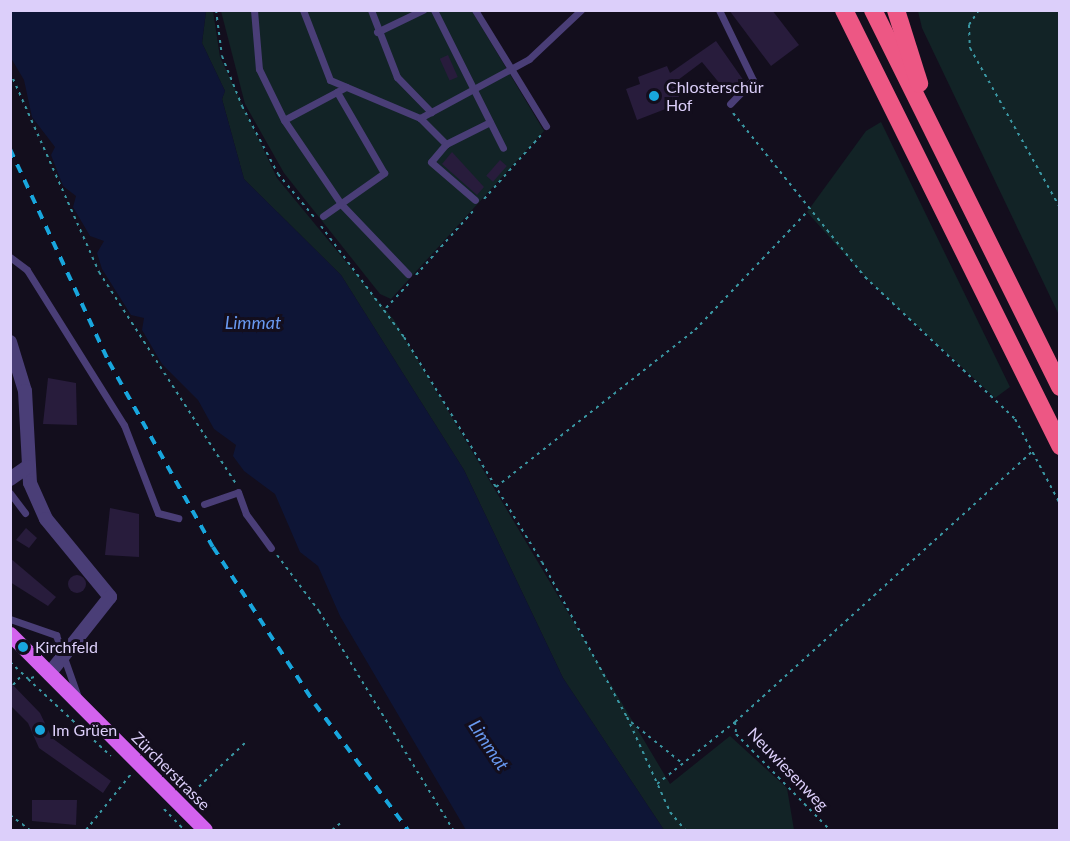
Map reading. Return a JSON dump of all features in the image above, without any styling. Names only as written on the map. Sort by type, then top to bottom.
[{"type":"highway","points":[[844,10],[1059,446]]},
{"type":"highway","points":[[873,10],[1059,387]]},
{"type":"highway","points":[[896,10],[934,133]]},
{"type":"main road","name":"Zürcherstrasse","points":[[10,634],[205,831]]},
{"type":"street","points":[[10,342],[25,392],[27,467],[38,504],[56,532],[110,597],[65,657],[49,674]]},
{"type":"street","points":[[10,479],[27,467]]},
{"type":"lane","points":[[254,10],[259,69],[284,120],[341,204],[408,274]]},
{"type":"lane","points":[[303,10],[322,67],[330,80],[420,118],[446,144]]},
{"type":"lane","points":[[371,10],[377,32],[405,90],[431,112]]},
{"type":"lane","points":[[377,32],[423,10]]},
{"type":"lane","points":[[434,10],[503,148]]},
{"type":"lane","points":[[475,10],[546,126]]},
{"type":"lane","points":[[420,118],[511,69],[581,10]]},
{"type":"lane","points":[[719,10],[753,80],[730,104]]},
{"type":"lane","points":[[284,120],[346,87]]},
{"type":"lane","points":[[323,216],[384,173],[337,92]]},
{"type":"lane","points":[[475,200],[431,162],[446,144],[490,122]]},
{"type":"lane","points":[[10,257],[27,270],[124,425],[158,513],[178,518]]},
{"type":"lane","points":[[204,504],[238,492],[246,514],[271,548]]},
{"type":"lane","points":[[10,493],[25,513]]},
{"type":"lane","points":[[10,619],[50,630],[65,657],[82,708]]},
{"type":"path","points":[[216,10],[222,56],[278,174],[386,309],[496,488],[627,717],[656,785],[685,831]]},
{"type":"path","points":[[980,10],[969,25],[970,48],[1059,208]]},
{"type":"path","points":[[10,72],[99,272],[238,492]]},
{"type":"path","points":[[730,104],[807,212],[872,284],[1005,409],[1034,450],[1059,504]]},
{"type":"path","points":[[386,309],[546,126]]},
{"type":"path","points":[[496,488],[686,338],[807,212]]},
{"type":"path","points":[[656,785],[735,722],[1034,450]]},
{"type":"path","points":[[271,548],[319,610],[453,831]]},
{"type":"path","points":[[10,662],[114,758]]},
{"type":"path","points":[[13,685],[23,674]]},
{"type":"path","points":[[28,679],[49,674]]},
{"type":"path","points":[[627,717],[644,738],[682,763]]},
{"type":"path","name":"Neuwiesenweg","points":[[735,722],[736,735],[830,831]]},
{"type":"path","points":[[180,805],[247,741]]},
{"type":"path","points":[[122,766],[138,782]]},
{"type":"path","points":[[86,831],[131,774]]},
{"type":"path","points":[[161,806],[184,831]]},
{"type":"path","points":[[10,815],[30,831]]},
{"type":"path","points":[[332,831],[342,822]]},
{"type":"shaded area","points":[[206,11],[213,11],[220,57],[277,178],[394,320],[670,784],[730,736],[787,788],[794,830],[664,830],[563,678],[464,470],[341,275],[244,179],[222,99],[225,91],[202,43]]},
{"type":"shaded area","points":[[221,11],[472,11],[544,131],[391,299],[380,294],[284,173],[245,104]]},
{"type":"shaded area","points":[[918,11],[1059,11],[1059,315],[922,28]]},
{"type":"shaded area","points":[[881,122],[1010,387],[995,398],[865,277],[807,212],[866,131]]},
{"type":"water","name":"Limmat","points":[[11,10],[206,11],[202,43],[225,91],[222,99],[244,179],[341,275],[464,470],[563,678],[664,830],[466,830],[340,616],[318,566],[300,552],[275,494],[244,471],[233,456],[236,445],[214,429],[198,400],[162,364],[142,330],[144,318],[131,315],[102,269],[97,253],[104,241],[90,236],[73,207],[76,196],[63,186],[51,155],[55,147],[32,117],[24,80],[11,58]]},
{"type":"building","points":[[729,10],[772,10],[799,45],[771,66]]},
{"type":"building","points":[[716,41],[744,81],[730,96],[702,62],[674,83],[681,103],[637,120],[626,89],[640,84],[638,77],[667,66],[670,73]]},
{"type":"building","points":[[448,55],[458,77],[450,81],[440,59]]},
{"type":"building","points":[[452,152],[484,187],[477,195],[442,164]]},
{"type":"building","points":[[500,160],[507,166],[493,182],[486,176]]},
{"type":"building","points":[[48,378],[76,383],[77,425],[43,424]]},
{"type":"building","points":[[110,508],[139,514],[139,557],[105,555]]},
{"type":"building","points":[[26,528],[37,538],[29,548],[16,540]]},
{"type":"building","points":[[10,558],[56,597],[48,606],[10,582]]},
{"type":"building","points":[[77,575],[83,578],[86,584],[83,590],[77,593],[71,590],[68,584],[71,578]]},
{"type":"building","name":"Im Grüen","points":[[10,682],[40,713],[52,738],[111,781],[103,793],[39,748],[28,723],[10,705]]},
{"type":"building","points":[[32,800],[77,800],[76,825],[32,821]]},
{"type":"railway","points":[[10,149],[109,362],[213,547],[315,704],[408,830]]},
{"type":"place","name":"Chlosterschür Hof","points":[[654,96]]},
{"type":"place","name":"Kirchfeld","points":[[23,647]]},
{"type":"place","name":"Im Grüen","points":[[40,730]]}]
